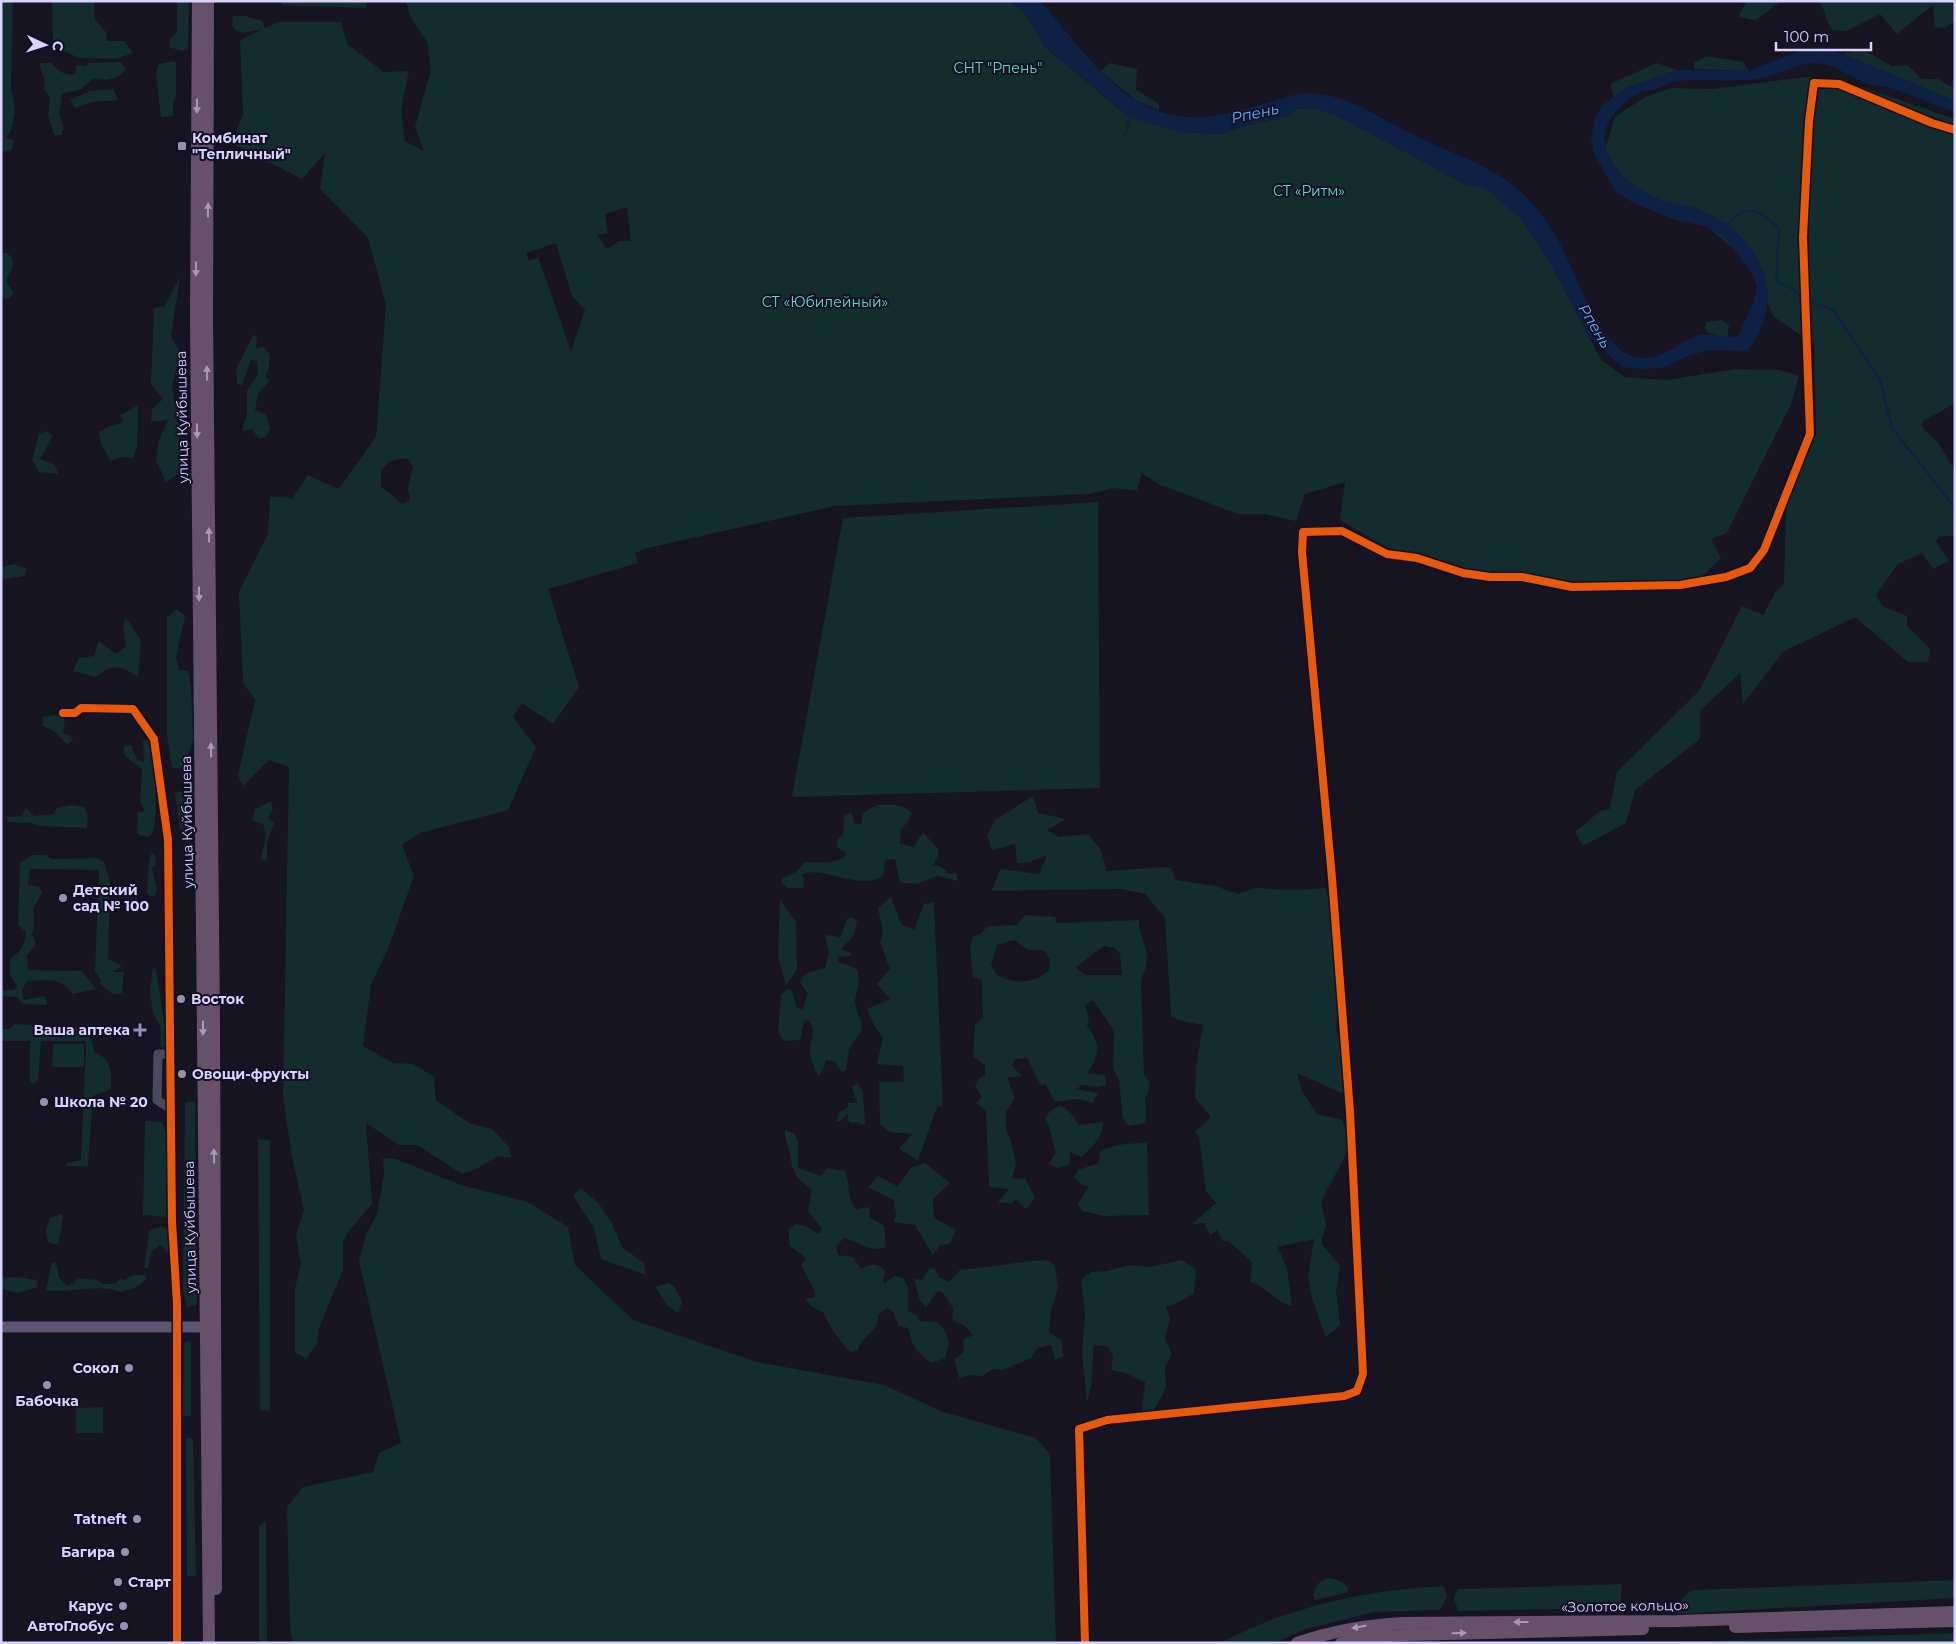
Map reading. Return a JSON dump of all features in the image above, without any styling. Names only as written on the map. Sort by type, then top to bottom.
[{"type":"highway","name":"улица Куйбышева","points":[[198,1],[196,318],[215,1643]]},
{"type":"highway","name":"улица Куйбышева","points":[[208,1],[209,1643]]},
{"type":"highway","name":"«Золотое кольцо»","points":[[1297,1643],[1359,1627],[1403,1623],[1678,1620],[1955,1612]]},
{"type":"highway","name":"«Золотое кольцо»","points":[[1341,1643],[1368,1637],[1405,1635],[1955,1621]]},
{"type":"main road","points":[[1,1328],[210,1327]]},
{"type":"street","points":[[1085,1643],[1079,1429],[1108,1420],[1344,1396],[1357,1391],[1363,1374],[1351,1120],[1332,878],[1302,552],[1303,532],[1342,531],[1387,554],[1417,558],[1463,573],[1490,577],[1522,577],[1572,587],[1680,585],[1726,577],[1750,568],[1764,550],[1810,434],[1803,236],[1809,121],[1814,83],[1840,84],[1932,123],[1955,130]]},
{"type":"street","points":[[63,713],[75,713],[81,708],[133,709],[154,739],[168,840],[176,1327],[177,1643]]},
{"type":"street","points":[[171,1109],[157,1100],[158,1054],[172,1054]]},
{"type":"green space","points":[[1,1],[13,1],[11,88],[15,110],[11,131],[6,137],[14,141],[11,150],[1,152]]},
{"type":"green space","points":[[52,1],[94,1],[95,20],[106,32],[107,41],[124,41],[133,53],[116,59],[79,58],[53,46]]},
{"type":"green space","points":[[177,1],[189,1],[188,48],[182,51],[169,47],[170,38],[177,33]]},
{"type":"green space","points":[[282,1],[367,1],[366,8],[282,5]]},
{"type":"green space","points":[[406,1],[1009,1],[1024,11],[1045,47],[1118,108],[1179,132],[1221,134],[1248,125],[1287,116],[1296,109],[1315,108],[1338,116],[1465,184],[1485,188],[1521,218],[1551,264],[1601,360],[1625,377],[1667,380],[1735,369],[1780,370],[1799,376],[1791,404],[1727,533],[1711,539],[1721,558],[1702,577],[1650,583],[1574,582],[1523,573],[1473,571],[1388,548],[1340,520],[1345,482],[1305,494],[1296,521],[1264,514],[1238,514],[1158,484],[1142,473],[1137,491],[1113,488],[1090,494],[835,506],[648,548],[635,553],[638,563],[548,589],[579,687],[553,724],[522,703],[513,717],[536,747],[508,810],[420,833],[402,845],[414,876],[388,949],[371,984],[363,1046],[393,1063],[413,1064],[434,1077],[436,1100],[469,1123],[492,1129],[509,1147],[512,1158],[498,1156],[478,1168],[462,1174],[417,1145],[399,1145],[366,1123],[372,1204],[348,1232],[343,1242],[343,1270],[319,1328],[317,1344],[306,1359],[295,1352],[295,1288],[301,1264],[296,1234],[304,1210],[292,1157],[283,1096],[289,767],[269,760],[243,786],[238,775],[255,700],[243,683],[239,592],[268,534],[270,497],[285,496],[292,499],[308,475],[339,489],[376,437],[386,305],[368,238],[320,189],[325,153],[302,179],[232,143],[243,114],[240,40],[263,29],[239,32],[232,26],[233,16],[245,16],[262,21],[265,28],[278,22],[341,22],[347,44],[384,72],[409,71],[401,110],[405,141],[424,151],[415,127],[431,70],[427,42],[410,16]],"holes":[[[627,207],[631,241],[619,241],[607,249],[597,235],[608,233],[605,214]],[[556,243],[572,296],[585,310],[571,351],[538,257],[529,261],[526,253]],[[407,458],[413,467],[408,489],[410,500],[402,504],[381,486],[381,471],[390,461]]]},
{"type":"green space","points":[[1747,1],[1781,1],[1756,20],[1738,17]]},
{"type":"green space","points":[[1818,1],[1955,1],[1955,21],[1944,28],[1935,27],[1933,5],[1897,34],[1880,14],[1846,31],[1833,30]]},
{"type":"green space","points":[[1861,49],[1892,66],[1907,65],[1922,79],[1938,79],[1955,89],[1955,101],[1843,54]]},
{"type":"green space","points":[[1706,56],[1743,62],[1749,71],[1694,69],[1694,63]]},
{"type":"green space","points":[[174,61],[176,63],[176,97],[173,102],[173,116],[161,117],[156,73],[159,64]]},
{"type":"green space","points":[[121,62],[126,70],[119,76],[106,80],[92,79],[81,89],[62,94],[59,114],[64,128],[61,135],[54,135],[48,115],[50,97],[44,89],[45,82],[39,63],[51,63],[62,72],[75,74],[77,65],[86,66],[89,63]]},
{"type":"green space","points":[[1110,63],[1137,69],[1136,90],[1159,104],[1159,110],[1137,101],[1100,71]]},
{"type":"green space","points":[[1657,63],[1677,70],[1626,88],[1614,97],[1610,84]]},
{"type":"green space","points":[[1804,77],[1842,80],[1955,119],[1955,403],[1926,420],[1924,419],[1921,426],[1939,444],[1955,471],[1955,535],[1939,537],[1936,541],[1949,561],[1933,569],[1922,553],[1898,564],[1876,595],[1882,606],[1907,616],[1907,626],[1930,649],[1928,662],[1908,662],[1855,617],[1783,652],[1743,704],[1740,673],[1700,711],[1700,739],[1635,790],[1626,823],[1583,846],[1575,832],[1600,811],[1610,809],[1617,772],[1699,691],[1742,606],[1763,615],[1776,591],[1784,584],[1786,504],[1816,434],[1814,344],[1774,317],[1748,261],[1704,224],[1625,197],[1605,150],[1615,117],[1645,97],[1672,88],[1712,89]]},
{"type":"green space","points":[[113,89],[118,100],[92,102],[76,109],[70,100],[90,91]]},
{"type":"green space","points":[[1,253],[7,253],[12,258],[13,266],[6,281],[14,294],[7,299],[1,298]]},
{"type":"green space","points":[[180,277],[171,336],[180,353],[172,386],[182,471],[166,482],[156,460],[159,440],[168,420],[151,422],[152,409],[163,399],[151,384],[154,308],[165,306]]},
{"type":"green space","points":[[1722,320],[1729,325],[1727,339],[1709,333],[1705,329],[1706,322]]},
{"type":"green space","points":[[253,335],[257,336],[256,349],[263,346],[270,355],[268,372],[265,376],[269,381],[258,394],[255,410],[266,415],[270,428],[266,437],[259,439],[252,429],[242,431],[247,414],[247,391],[258,374],[257,361],[251,360],[242,385],[237,384],[236,369]]},
{"type":"green space","points":[[138,405],[137,446],[133,458],[121,457],[111,461],[101,445],[99,432],[110,426],[122,423],[123,419],[119,416]]},
{"type":"green space","points":[[46,431],[53,436],[40,459],[55,465],[58,474],[39,472],[32,460],[39,434]]},
{"type":"green space","points":[[1098,502],[1100,788],[792,797],[843,518]]},
{"type":"green space","points":[[15,564],[27,569],[24,576],[1,580],[1,567]]},
{"type":"green space","points":[[177,609],[185,616],[176,658],[179,670],[188,671],[191,686],[193,740],[184,768],[172,768],[167,735],[167,617]]},
{"type":"green space","points":[[126,618],[141,640],[138,677],[121,668],[112,668],[96,677],[73,671],[79,658],[94,656],[99,641],[116,654],[126,646],[123,625]]},
{"type":"green space","points":[[56,715],[65,719],[63,733],[71,736],[73,741],[67,744],[54,731],[43,726],[42,717]]},
{"type":"green space","points":[[148,738],[154,774],[156,805],[153,830],[149,837],[139,835],[137,832],[138,812],[145,810],[140,802],[142,769],[125,756],[123,747],[131,745],[137,760],[144,762],[143,741]]},
{"type":"green space","points":[[195,790],[197,797],[184,802],[188,816],[187,826],[180,831],[175,792]]},
{"type":"green space","points":[[1033,796],[1038,813],[1066,819],[1047,830],[1059,837],[1088,834],[1101,850],[1107,871],[1171,868],[1176,880],[1215,886],[1238,894],[1256,888],[1294,890],[1325,888],[1333,909],[1338,1007],[1336,1027],[1345,1062],[1344,1094],[1297,1073],[1302,1091],[1317,1114],[1342,1120],[1352,1143],[1321,1202],[1326,1225],[1321,1243],[1340,1266],[1336,1292],[1340,1325],[1326,1337],[1312,1299],[1308,1277],[1314,1239],[1278,1247],[1287,1269],[1292,1306],[1285,1304],[1262,1287],[1250,1282],[1252,1262],[1228,1241],[1223,1241],[1217,1230],[1210,1235],[1204,1223],[1192,1224],[1216,1203],[1206,1191],[1199,1137],[1195,1132],[1211,1117],[1195,1098],[1196,1067],[1203,1025],[1181,1021],[1171,1016],[1165,918],[1145,894],[1122,889],[991,891],[1001,869],[1039,874],[1047,855],[1030,862],[1017,863],[1015,844],[992,850],[987,835],[995,820]]},
{"type":"green space","points":[[271,801],[273,809],[268,818],[274,823],[267,843],[267,861],[261,859],[266,835],[263,824],[252,820],[255,809]]},
{"type":"green space","points":[[72,805],[84,807],[88,815],[87,828],[8,822],[6,817],[22,816],[26,808],[34,816],[54,814],[57,808]]},
{"type":"green space","points":[[877,805],[900,806],[912,813],[907,823],[901,829],[900,844],[914,847],[923,832],[939,853],[933,866],[938,865],[950,874],[956,873],[958,881],[937,876],[917,884],[900,883],[895,859],[885,860],[883,876],[873,880],[852,880],[810,873],[801,875],[804,879],[803,888],[787,888],[781,883],[783,878],[796,872],[805,862],[827,862],[843,858],[847,854],[838,848],[836,842],[843,834],[844,816],[851,812],[855,823],[861,824],[863,813]]},
{"type":"green space","points":[[152,853],[155,855],[156,864],[152,869],[157,891],[153,897],[147,894],[149,859]]},
{"type":"green space","points":[[33,855],[46,855],[52,859],[96,858],[104,862],[110,881],[108,959],[122,966],[112,972],[124,972],[122,993],[114,995],[100,984],[101,981],[95,971],[99,870],[30,869],[28,884],[39,887],[42,893],[33,909],[34,926],[32,935],[36,944],[27,956],[28,970],[82,971],[96,989],[73,994],[63,984],[58,982],[47,980],[27,981],[22,990],[24,1000],[45,996],[47,1005],[23,1004],[17,997],[1,996],[1,990],[14,990],[17,986],[10,975],[10,959],[22,947],[26,932],[18,925],[20,862]]},
{"type":"green space","points":[[891,897],[901,924],[914,930],[924,904],[934,902],[943,1106],[937,1107],[918,1160],[899,1149],[912,1134],[890,1132],[880,1124],[879,1082],[904,1082],[903,1066],[877,1064],[883,1038],[874,1025],[867,1009],[890,999],[877,984],[890,969],[880,943],[883,930],[878,908]]},
{"type":"green space","points":[[780,900],[796,922],[797,969],[786,986],[778,956]]},
{"type":"green space","points":[[1025,915],[1055,917],[1057,923],[1139,920],[1147,955],[1145,970],[1141,980],[1144,1075],[1150,1082],[1148,1093],[1145,1097],[1146,1123],[1128,1126],[1123,1118],[1119,1080],[1113,1069],[1114,1031],[1093,1000],[1085,1005],[1089,1020],[1087,1026],[1095,1038],[1097,1049],[1087,1073],[1105,1075],[1106,1085],[1096,1087],[1081,1085],[1077,1089],[1098,1093],[1093,1103],[1078,1099],[1055,1102],[1045,1084],[1041,1086],[1027,1058],[1015,1059],[1012,1066],[1022,1076],[1007,1078],[1015,1098],[1006,1112],[1006,1129],[1013,1148],[1016,1164],[1012,1179],[1025,1178],[1035,1198],[1026,1209],[1015,1199],[1012,1204],[998,1202],[1009,1189],[989,1187],[986,1111],[976,1103],[982,1097],[975,1086],[978,1079],[985,1076],[985,1066],[973,1056],[975,1025],[983,1018],[982,980],[973,977],[970,947],[973,937],[980,934],[988,926],[1017,925]],"holes":[[[1014,940],[1028,950],[1044,950],[1050,960],[1049,970],[1037,978],[1023,981],[1009,980],[996,974],[991,965],[997,945]],[[1104,946],[1115,948],[1120,954],[1122,975],[1086,975],[1076,967]]]},
{"type":"green space","points":[[851,917],[857,920],[854,935],[841,949],[851,953],[851,956],[839,957],[838,961],[858,971],[859,980],[855,1000],[857,1013],[862,1023],[861,1032],[849,1049],[846,1071],[842,1072],[835,1062],[826,1060],[823,1071],[818,1076],[810,1055],[813,1028],[808,1020],[804,1021],[800,1040],[784,1041],[778,1032],[781,995],[787,989],[791,989],[797,1008],[803,1009],[808,993],[800,983],[802,979],[810,972],[825,968],[829,953],[825,937],[827,935],[840,937],[847,919]]},
{"type":"green space","points":[[153,968],[156,970],[168,1040],[162,1049],[160,1044],[161,1027],[153,1014],[150,991]]},
{"type":"green space","points":[[15,1024],[85,1028],[92,1041],[94,1052],[108,1062],[111,1072],[111,1089],[93,1096],[88,1166],[65,1166],[67,1163],[81,1160],[86,1041],[41,1041],[38,1080],[34,1084],[30,1081],[30,1041],[1,1041],[1,1029],[9,1029]]},
{"type":"green space","points":[[53,1044],[84,1044],[84,1067],[52,1067]]},
{"type":"green space","points":[[857,1083],[863,1092],[865,1124],[862,1125],[857,1122],[848,1121],[848,1113],[841,1121],[836,1121],[840,1112],[848,1107],[848,1103],[857,1103],[852,1087]]},
{"type":"green space","points":[[195,1101],[197,1304],[187,1308],[183,1289],[185,1102]]},
{"type":"green space","points":[[1061,1105],[1072,1114],[1079,1125],[1103,1122],[1103,1128],[1099,1137],[1082,1157],[1070,1152],[1070,1164],[1058,1168],[1049,1164],[1056,1152],[1045,1119],[1050,1111]]},
{"type":"green space","points":[[145,1121],[162,1122],[166,1133],[166,1216],[163,1217],[143,1215]]},
{"type":"green space","points":[[785,1130],[794,1133],[798,1141],[798,1168],[821,1176],[827,1168],[845,1171],[853,1205],[856,1209],[869,1207],[870,1217],[884,1226],[886,1247],[880,1249],[869,1248],[843,1238],[836,1248],[838,1255],[853,1257],[861,1269],[871,1265],[879,1266],[885,1271],[884,1284],[894,1276],[903,1278],[908,1288],[908,1311],[916,1315],[920,1321],[938,1322],[945,1331],[948,1339],[948,1348],[945,1358],[932,1363],[922,1356],[913,1344],[908,1328],[899,1326],[893,1312],[887,1308],[878,1315],[876,1326],[860,1344],[858,1350],[851,1352],[835,1334],[823,1312],[812,1307],[805,1299],[815,1297],[815,1291],[801,1265],[806,1258],[790,1246],[788,1229],[796,1224],[808,1227],[817,1233],[821,1232],[822,1229],[808,1211],[812,1190],[798,1178],[794,1171],[785,1137]]},
{"type":"green space","points":[[258,1139],[270,1140],[270,1411],[260,1410]]},
{"type":"green space","points":[[1147,1142],[1149,1215],[1105,1216],[1082,1211],[1078,1203],[1089,1187],[1081,1184],[1074,1177],[1078,1170],[1099,1163],[1100,1152],[1106,1149],[1118,1145]]},
{"type":"green space","points":[[383,1158],[396,1159],[461,1185],[528,1202],[568,1227],[575,1265],[633,1320],[757,1362],[884,1385],[943,1412],[1036,1438],[1050,1454],[1056,1643],[293,1643],[290,1627],[287,1507],[303,1487],[373,1472],[379,1453],[401,1443],[359,1261],[366,1235],[377,1214],[384,1175]]},
{"type":"green space","points":[[925,1163],[950,1183],[933,1199],[934,1218],[956,1230],[949,1244],[940,1245],[933,1255],[915,1225],[894,1222],[896,1215],[894,1200],[868,1187],[878,1176],[897,1186],[912,1167]]},
{"type":"green space","points":[[581,1188],[599,1204],[612,1223],[622,1247],[644,1263],[646,1275],[601,1259],[594,1228],[573,1196]]},
{"type":"green space","points":[[60,1214],[63,1216],[59,1241],[56,1245],[48,1242],[46,1230],[50,1218]]},
{"type":"green space","points":[[161,1226],[170,1230],[168,1253],[161,1245],[152,1251],[148,1268],[144,1268],[149,1231]]},
{"type":"green space","points":[[1041,1260],[1049,1261],[1055,1266],[1058,1288],[1051,1310],[1049,1332],[1062,1341],[1063,1357],[1055,1359],[1051,1345],[1037,1348],[1031,1358],[1003,1370],[993,1369],[983,1376],[968,1375],[959,1378],[954,1359],[964,1352],[963,1340],[973,1335],[965,1326],[952,1320],[953,1308],[942,1292],[938,1291],[926,1307],[920,1301],[914,1279],[922,1280],[930,1268],[935,1269],[939,1277],[949,1282],[960,1270]]},
{"type":"green space","points":[[1181,1260],[1196,1269],[1194,1293],[1180,1302],[1166,1307],[1170,1319],[1165,1338],[1172,1354],[1165,1367],[1166,1388],[1151,1416],[1142,1410],[1145,1382],[1125,1373],[1111,1370],[1113,1356],[1108,1347],[1094,1345],[1091,1386],[1087,1403],[1082,1352],[1085,1315],[1081,1279],[1091,1272],[1108,1271],[1128,1265],[1151,1267]]},
{"type":"green space","points":[[52,1262],[56,1263],[59,1277],[67,1286],[73,1284],[78,1278],[97,1280],[102,1284],[115,1284],[120,1279],[125,1280],[133,1275],[145,1275],[147,1278],[139,1286],[121,1292],[102,1288],[64,1291],[46,1290]]},
{"type":"green space","points":[[17,1277],[37,1280],[38,1287],[19,1293],[1,1289],[1,1278]]},
{"type":"green space","points":[[669,1283],[674,1286],[682,1302],[678,1313],[667,1305],[655,1287]]},
{"type":"green space","points":[[191,1341],[191,1416],[183,1416],[184,1342]]},
{"type":"green space","points":[[103,1407],[103,1433],[76,1433],[76,1408]]},
{"type":"green space","points":[[186,1437],[193,1439],[196,1576],[187,1576]]},
{"type":"green space","points":[[266,1521],[267,1643],[259,1643],[259,1526]]},
{"type":"green space","points":[[1328,1578],[1340,1581],[1349,1589],[1346,1593],[1315,1600],[1313,1595],[1316,1587],[1322,1580]]},
{"type":"green space","points":[[1955,1580],[1955,1598],[1678,1614],[1681,1599],[1692,1590]]},
{"type":"green space","points":[[1622,1584],[1620,1608],[1458,1611],[1454,1598],[1458,1589]]},
{"type":"green space","points":[[1444,1586],[1447,1597],[1440,1610],[1374,1612],[1306,1629],[1274,1643],[1220,1643],[1272,1620],[1319,1605],[1381,1592]]},
{"type":"green space","points":[[1955,1633],[1955,1643],[1679,1642]]},
{"type":"water","name":"Рпень","points":[[1009,1],[1040,1],[1111,81],[1137,101],[1154,110],[1171,115],[1204,117],[1236,111],[1292,95],[1305,93],[1320,94],[1334,97],[1362,108],[1428,142],[1492,171],[1518,189],[1540,213],[1558,240],[1589,307],[1599,324],[1622,351],[1635,357],[1645,358],[1663,354],[1700,335],[1738,336],[1753,303],[1757,286],[1752,273],[1723,235],[1704,226],[1676,220],[1635,204],[1616,192],[1594,154],[1591,139],[1595,118],[1603,105],[1626,88],[1677,70],[1749,71],[1800,51],[1819,48],[1843,54],[1955,101],[1955,111],[1891,88],[1865,83],[1836,68],[1817,63],[1809,63],[1763,78],[1672,82],[1656,89],[1639,93],[1628,100],[1613,115],[1605,132],[1607,151],[1616,169],[1627,180],[1648,194],[1704,212],[1715,217],[1736,232],[1759,261],[1767,283],[1768,303],[1763,324],[1748,351],[1709,350],[1687,356],[1662,368],[1641,369],[1622,367],[1590,338],[1551,264],[1521,218],[1485,188],[1465,184],[1338,116],[1315,108],[1296,109],[1287,116],[1248,125],[1221,134],[1179,132],[1131,118],[1045,47],[1024,11]]},
{"type":"waterway","points":[[1125,137],[1130,115]]},
{"type":"waterway","points":[[1726,226],[1739,213],[1746,211],[1760,214],[1773,223],[1779,229],[1776,281],[1794,290],[1801,297]]},
{"type":"waterway","points":[[1808,300],[1834,311],[1880,380],[1892,428],[1955,508]]},
{"type":"cycle path","points":[[1085,1643],[1079,1429],[1107,1420],[1344,1396],[1357,1391],[1363,1374],[1350,1112],[1332,878],[1302,552],[1303,532],[1342,531],[1387,554],[1417,558],[1463,573],[1490,577],[1522,577],[1572,587],[1680,585],[1726,577],[1750,568],[1764,550],[1810,434],[1803,237],[1809,121],[1814,83],[1839,84],[1932,123],[1955,130]]},
{"type":"cycle path","points":[[63,713],[75,713],[81,708],[133,709],[154,739],[168,840],[172,1222],[177,1304],[177,1643]]},
{"type":"place","name":"Комбинат \"Тепличный\"","points":[[182,146]]},
{"type":"place","name":"Детский сад № 100","points":[[63,898]]},
{"type":"place","name":"Восток","points":[[181,999]]},
{"type":"place","name":"Ваша аптека","points":[[140,1030]]},
{"type":"place","name":"Овощи-фрукты","points":[[182,1074]]},
{"type":"place","name":"Школа № 20","points":[[44,1102]]},
{"type":"place","name":"Сокол","points":[[129,1368]]},
{"type":"place","name":"Бабочка","points":[[47,1385]]},
{"type":"place","name":"Tatneft","points":[[137,1519]]},
{"type":"place","name":"Багира","points":[[125,1552]]},
{"type":"place","name":"Старт","points":[[118,1582]]},
{"type":"place","name":"Карус","points":[[123,1606]]},
{"type":"place","name":"АвтоГлобус","points":[[124,1626]]},
{"type":"park label","name":"СНТ \"Рпень\"","points":[[998,68]]},
{"type":"park label","name":"СТ «Ритм»","points":[[1309,191]]},
{"type":"park label","name":"СТ «Юбилейный»","points":[[825,302]]}]
